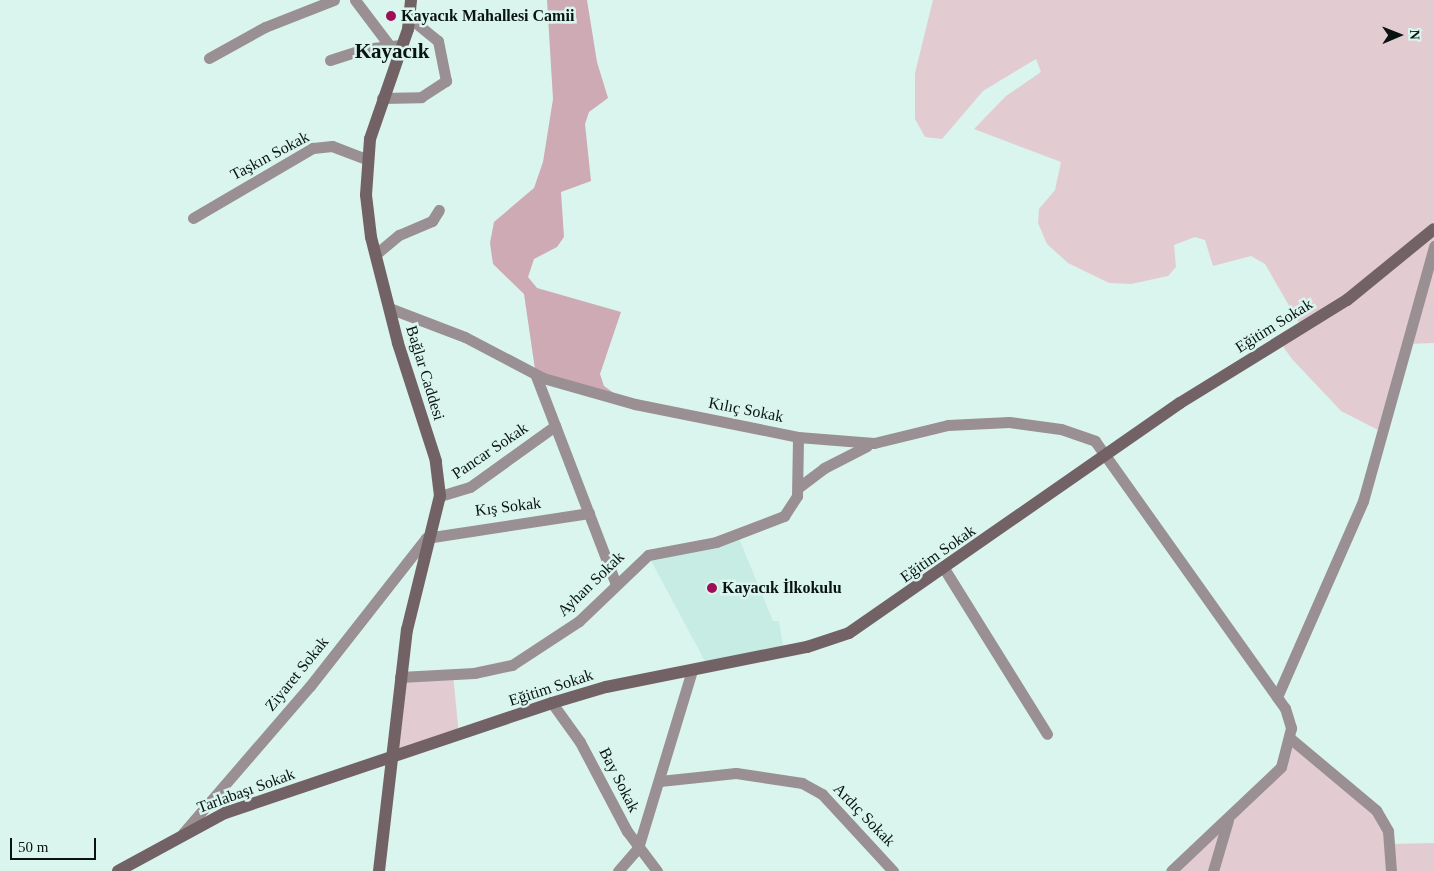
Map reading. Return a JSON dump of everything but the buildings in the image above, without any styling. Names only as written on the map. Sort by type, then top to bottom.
[{"type":"street","points":[[209,58],[272,23],[334,0]]},
{"type":"street","points":[[330,60],[395,45],[355,0]]},
{"type":"street","name":"Bağlar Caddesi","points":[[378,871],[400,677],[412,605],[432,534],[440,496],[436,461],[389,308],[368,213],[366,158],[395,45],[410,18],[411,0]]},
{"type":"street","points":[[382,98],[421,97],[446,81],[438,41],[410,18]]},
{"type":"street","name":"Taşkın Sokak","points":[[193,218],[313,148],[332,146],[366,158]]},
{"type":"street","points":[[376,254],[399,235],[432,221],[439,210]]},
{"type":"street","name":"Eğitim Sokak","points":[[392,760],[552,703],[692,670],[807,647],[849,633],[945,570],[1180,403],[1347,300],[1434,229]]},
{"type":"street","points":[[1277,697],[1363,501],[1434,246]]},
{"type":"street","name":"Kılıç Sokak","points":[[389,308],[465,337],[536,376],[635,404],[798,437],[874,443],[948,425],[1008,422],[1082,436],[1108,454]]},
{"type":"street","points":[[536,376],[616,584]]},
{"type":"street","name":"Pancar Sokak","points":[[440,496],[470,487],[555,426]]},
{"type":"street","name":"Ayhan Sokak","points":[[400,677],[474,673],[512,665],[579,621],[648,555],[716,542],[770,524],[790,510],[799,487],[798,437]]},
{"type":"street","points":[[799,487],[824,468],[874,443]]},
{"type":"street","points":[[1108,454],[1277,697],[1288,717],[1291,739],[1281,768],[1172,871]]},
{"type":"street","name":"Kış Sokak","points":[[432,534],[589,513]]},
{"type":"street","name":"Ziyaret Sokak","points":[[183,833],[310,686],[410,555],[432,534]]},
{"type":"street","points":[[945,570],[1046,734]]},
{"type":"street","points":[[618,871],[638,848],[660,781],[692,670]]},
{"type":"street","name":"Bay Sokak","points":[[552,703],[580,742],[638,848],[657,871]]},
{"type":"street","points":[[1291,739],[1376,810],[1388,831],[1391,871]]},
{"type":"street","name":"Tarlabaşı Sokak","points":[[124,869],[183,833],[263,799],[392,760]]},
{"type":"street","name":"Ardıç Sokak","points":[[660,781],[736,773],[802,783],[822,794],[893,871]]},
{"type":"street","points":[[1212,871],[1228,818]]},
{"type":"shaded area","points":[[547,0],[587,0],[597,62],[608,98],[589,112],[585,124],[591,181],[561,192],[564,237],[557,247],[534,259],[528,277],[537,288],[621,312],[600,374],[604,386],[618,396],[536,376],[524,294],[493,264],[490,243],[494,222],[534,188],[543,162],[553,99]]},
{"type":"shaded area","points":[[933,0],[1434,0],[1434,343],[1407,344],[1384,433],[1341,411],[1292,359],[1280,342],[1302,328],[1265,264],[1251,256],[1213,266],[1205,240],[1195,237],[1174,245],[1176,267],[1168,276],[1131,284],[1109,283],[1068,263],[1047,244],[1038,223],[1039,209],[1055,190],[1061,162],[974,129],[1006,96],[1041,72],[1036,59],[983,91],[942,139],[925,137],[915,119],[915,73]]},
{"type":"shaded area","name":"Kayacık İlkokulu","points":[[738,536],[773,621],[779,621],[784,652],[708,667],[648,555]]},
{"type":"shaded area","points":[[453,674],[459,736],[392,760],[400,677]]},
{"type":"shaded area","points":[[1291,739],[1376,810],[1391,844],[1434,843],[1434,871],[1171,871],[1272,778]]},
{"type":"place","name":"Kayacık Mahallesi Camii","points":[[391,16]]},
{"type":"place","name":"Kayacık İlkokulu","points":[[712,588]]},
{"type":"district","name":"Kayacık","points":[[392,51]]}]
